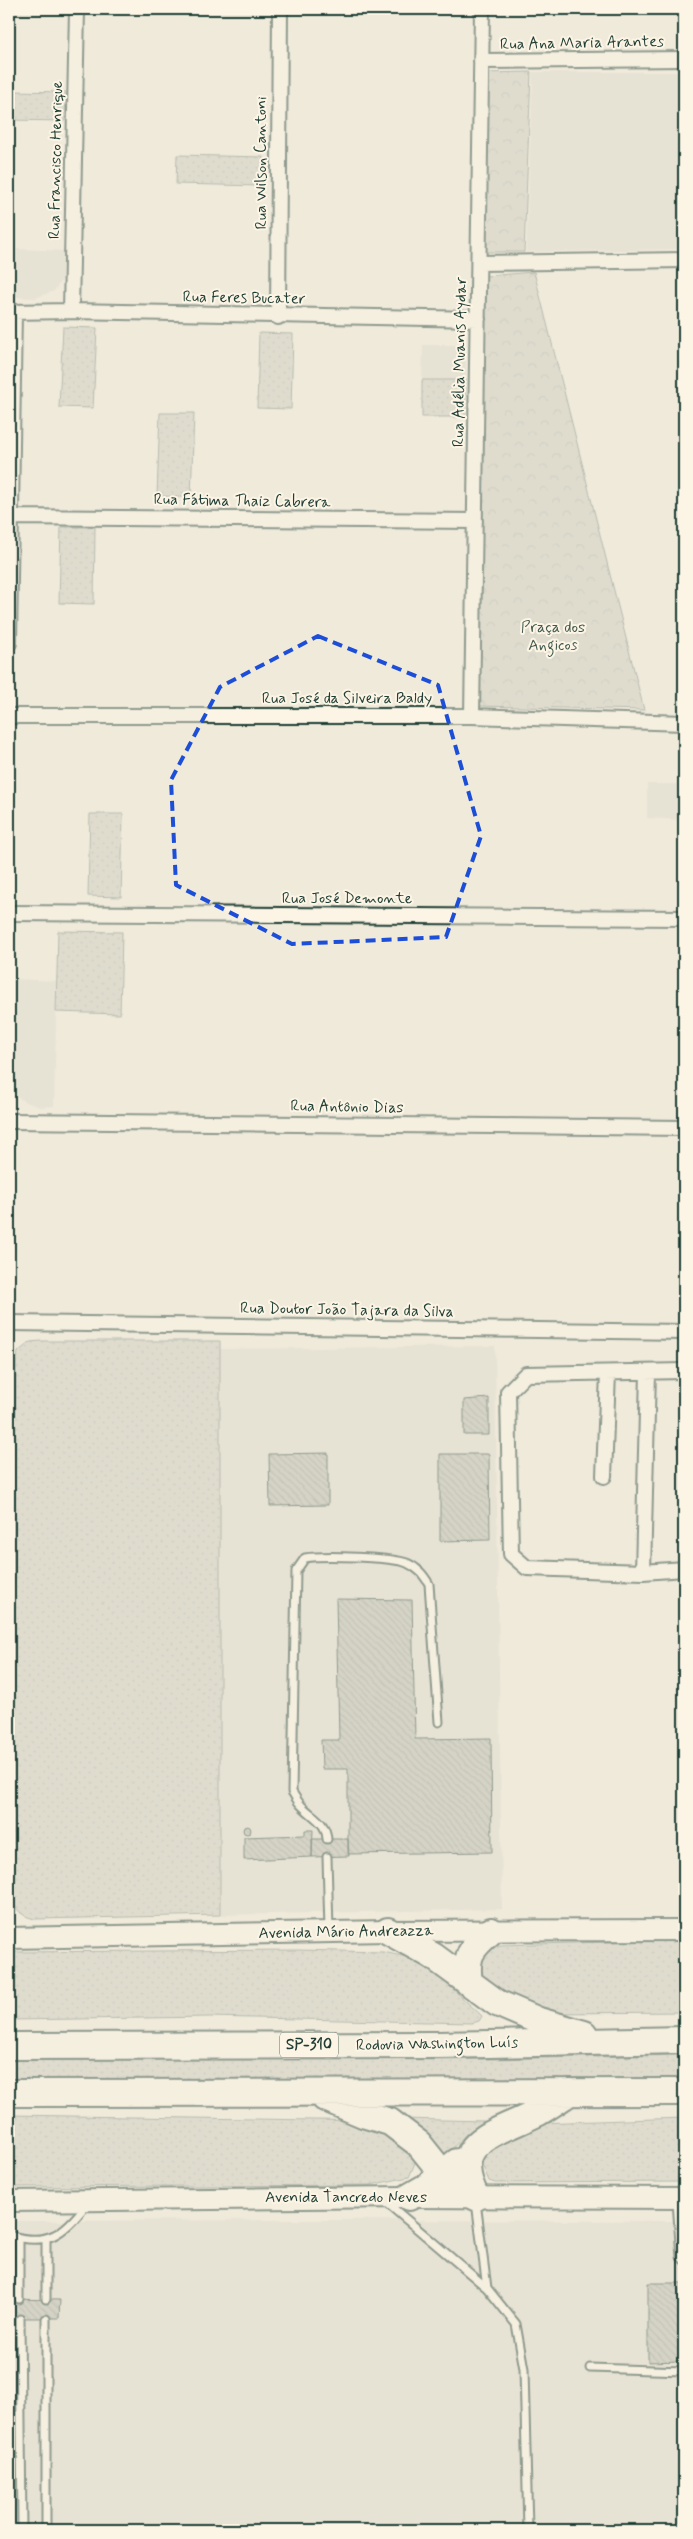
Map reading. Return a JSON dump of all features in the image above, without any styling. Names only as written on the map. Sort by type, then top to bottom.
[{"type":"highway","points":[[388,1931],[433,1956],[497,2003],[539,2021],[609,2042]]},
{"type":"highway","points":[[469,1983],[466,1965],[474,1946],[491,1931]]},
{"type":"highway","name":"Rodovia Washington Luís","points":[[9,2046],[437,2045],[684,2040]]},
{"type":"highway","points":[[409,2196],[428,2186],[486,2135],[537,2113],[570,2092]]},
{"type":"highway","points":[[9,2093],[684,2092]]},
{"type":"highway","points":[[314,2093],[363,2114],[390,2122],[420,2144],[443,2174],[476,2197]]},
{"type":"highway","points":[[475,2146],[467,2166],[468,2182],[476,2197]]},
{"type":"main road","name":"Avenida Mário Andreazza","points":[[9,1938],[388,1931],[684,1930]]},
{"type":"main road","name":"Avenida Tancredo Neves","points":[[9,2201],[409,2196],[680,2198]]},
{"type":"street","name":"Rua Francisco Henrique","points":[[71,311],[77,9]]},
{"type":"street","name":"Rua Wilson Cantoni","points":[[278,317],[280,9]]},
{"type":"street","name":"Rua Adélia Muanis Aydar","points":[[472,716],[482,9]]},
{"type":"street","name":"Rua Ana Maria Arantes","points":[[481,61],[684,59]]},
{"type":"street","points":[[479,263],[684,260]]},
{"type":"street","name":"Rua Feres Bucater","points":[[11,312],[71,311],[278,317],[478,319]]},
{"type":"street","points":[[9,643],[11,312]]},
{"type":"street","name":"Rua Fátima Thaiz Cabrera","points":[[10,517],[475,521]]},
{"type":"street","name":"Rua José da Silveira Baldy","points":[[9,716],[472,716],[684,723]]},
{"type":"street","name":"Rua José Demonte","points":[[9,913],[684,918]]},
{"type":"street","name":"Rua Antônio Dias","points":[[9,1120],[684,1128]]},
{"type":"street","name":"Rua Doutor João Tajara da Silva","points":[[9,1323],[684,1332]]},
{"type":"street","points":[[684,1371],[526,1374],[508,1392],[511,1554],[527,1568],[643,1572],[684,1569]]},
{"type":"street","points":[[643,1572],[648,1372]]},
{"type":"street","points":[[604,1476],[608,1373]]},
{"type":"lane","points":[[327,1839],[326,1831],[319,1820],[301,1806],[292,1792],[296,1571],[305,1558],[321,1556],[405,1562],[421,1572],[429,1584],[439,1722]]},
{"type":"lane","points":[[327,1857],[329,1932]]},
{"type":"lane","points":[[380,2197],[487,2288],[516,2324],[524,2369],[528,2530]]},
{"type":"lane","points":[[476,2197],[479,2242],[487,2288]]},
{"type":"lane","points":[[680,2198],[681,2257],[684,2260]]},
{"type":"lane","points":[[9,2235],[19,2238],[46,2239],[62,2232],[91,2199]]},
{"type":"lane","points":[[19,2238],[19,2299]]},
{"type":"lane","points":[[46,2239],[46,2299]]},
{"type":"lane","points":[[20,2319],[22,2530]]},
{"type":"lane","points":[[46,2319],[46,2530]]},
{"type":"lane","points":[[590,2368],[684,2370]]},
{"type":"highlighted area","points":[[318,636],[438,685],[481,836],[446,937],[292,944],[176,885],[171,780],[220,687]]},
{"type":"shaded area","points":[[533,72],[684,72],[684,249],[526,252]]},
{"type":"shaded area","points":[[17,249],[67,251],[64,277],[54,291],[35,298],[15,297]]},
{"type":"shaded area","points":[[423,345],[466,345],[466,380],[422,380]]},
{"type":"shaded area","points":[[647,784],[684,784],[684,820],[647,818]]},
{"type":"shaded area","points":[[12,979],[57,981],[54,1106],[40,1107],[23,1101],[13,1092],[9,1084]]},
{"type":"shaded area","points":[[495,1346],[502,1909],[220,1915],[220,1349]]},
{"type":"shaded area","points":[[9,2221],[684,2221],[684,2530],[9,2530]]},
{"type":"green space","points":[[531,72],[524,252],[482,252],[484,73]]},
{"type":"green space","points":[[9,91],[66,92],[65,121],[9,120]]},
{"type":"green space","points":[[177,155],[263,157],[262,186],[176,184]]},
{"type":"green space","name":"Praça dos Angicos","points":[[534,272],[644,710],[481,706],[480,709],[486,276]]},
{"type":"green space","points":[[63,327],[97,328],[93,408],[59,407]]},
{"type":"green space","points":[[259,333],[293,334],[291,409],[257,408]]},
{"type":"green space","points":[[422,380],[466,380],[465,417],[422,417]]},
{"type":"green space","points":[[160,413],[194,413],[191,497],[157,496]]},
{"type":"green space","points":[[61,527],[95,527],[94,604],[59,603]]},
{"type":"green space","points":[[90,814],[123,814],[121,897],[88,896]]},
{"type":"green space","points":[[58,931],[122,932],[120,1014],[56,1012]]},
{"type":"green space","points":[[220,1341],[220,1915],[35,1919],[19,1912],[9,1897],[16,1365],[18,1352],[30,1342]]},
{"type":"green space","points":[[684,1940],[684,2012],[554,2013],[482,1984],[478,1965],[487,1950],[500,1945]]},
{"type":"green space","points":[[297,1950],[383,1952],[412,1958],[431,1969],[482,2016],[479,2021],[472,2023],[210,2017],[9,2020],[9,1952]]},
{"type":"green space","points":[[684,2055],[684,2080],[9,2084],[9,2059],[203,2057],[443,2060]]},
{"type":"green space","points":[[9,2115],[374,2121],[415,2154],[415,2163],[409,2177],[370,2185],[9,2187]]},
{"type":"green space","points":[[684,2118],[684,2182],[495,2183],[489,2181],[482,2164],[483,2156],[495,2144],[539,2123]]},
{"type":"green space","points":[[402,2119],[484,2121],[467,2133],[444,2157]]},
{"type":"building","points":[[489,1398],[489,1435],[464,1435],[464,1400]]},
{"type":"building","points":[[328,1453],[328,1505],[270,1506],[269,1454]]},
{"type":"building","points":[[440,1454],[489,1454],[490,1540],[440,1541]]},
{"type":"building","points":[[336,1599],[412,1600],[415,1739],[491,1738],[492,1852],[348,1854],[348,1769],[322,1769],[321,1740],[339,1740]]},
{"type":"building","points":[[247,1826],[251,1830],[247,1834],[243,1830]]},
{"type":"building","points":[[305,1830],[313,1830],[312,1857],[244,1860],[244,1837],[305,1835]]},
{"type":"building","points":[[312,1839],[348,1839],[349,1856],[312,1857]]},
{"type":"building","points":[[648,2283],[684,2283],[684,2361],[648,2362]]},
{"type":"building","points":[[9,2299],[60,2300],[59,2318],[9,2318]]}]
